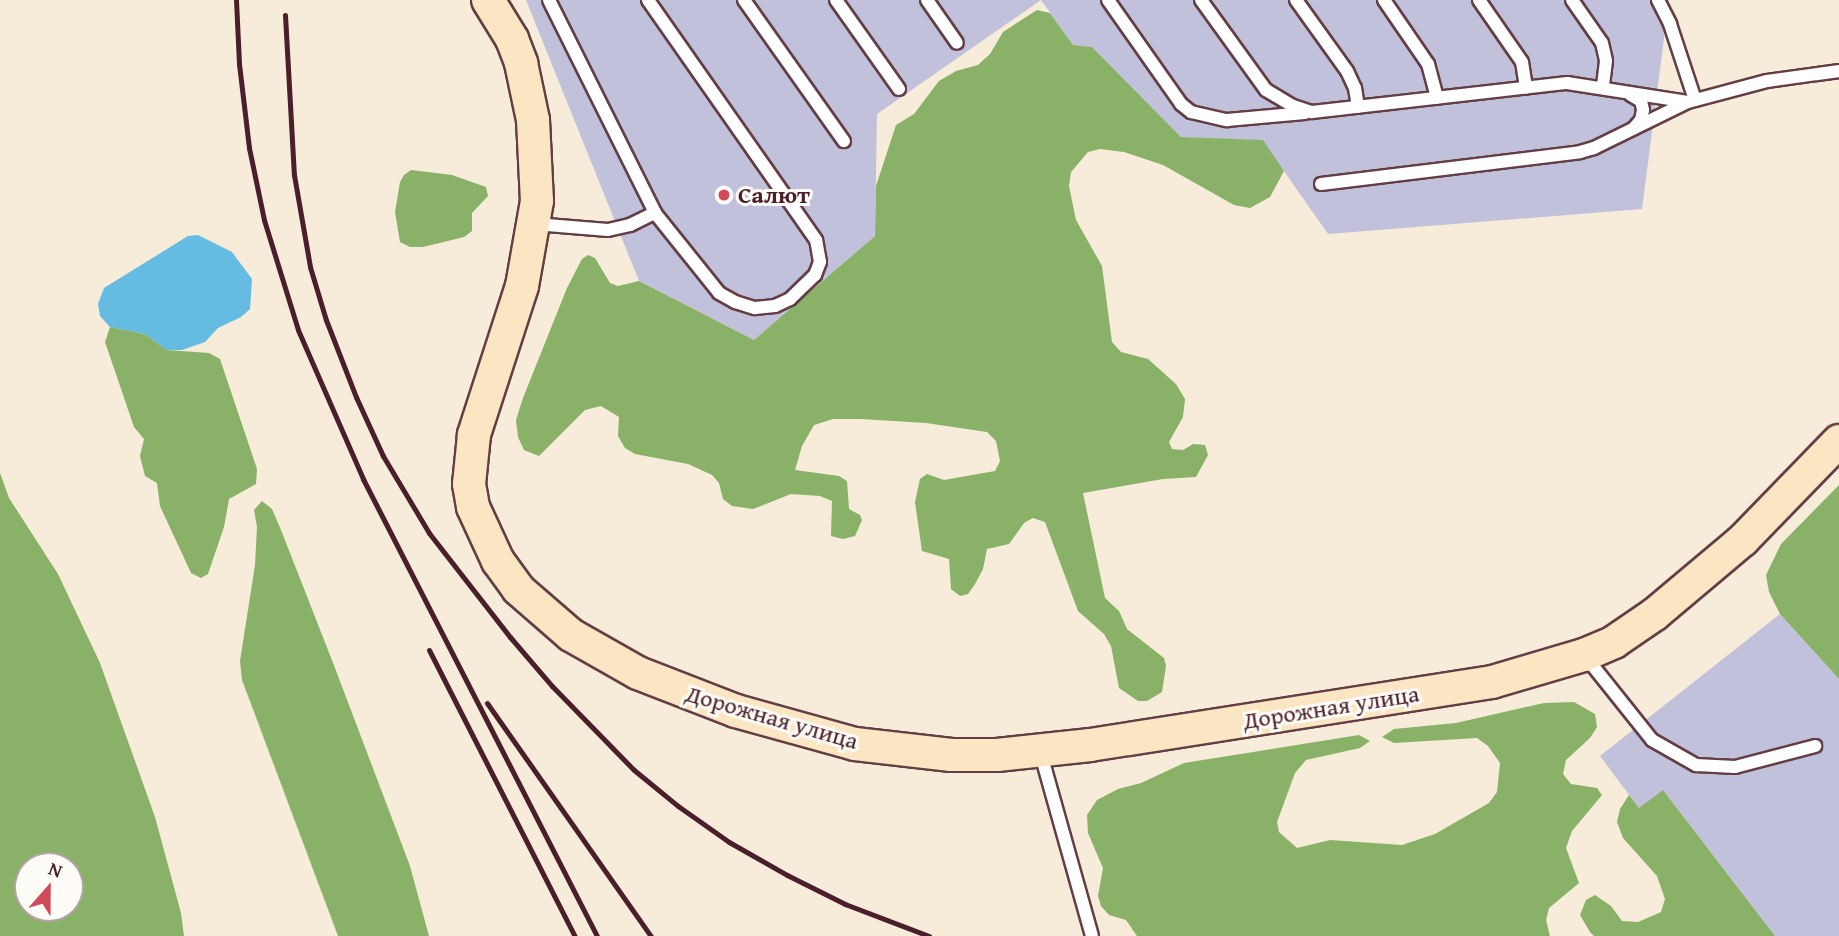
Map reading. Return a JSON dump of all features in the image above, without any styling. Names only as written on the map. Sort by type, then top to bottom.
[{"type":"street","name":"Дорожная улица","points":[[488,0],[512,39],[528,90],[537,174],[535,224],[522,286],[482,405],[470,460],[469,484],[473,507],[498,561],[518,589],[545,615],[603,656],[680,691],[747,715],[855,744],[951,755],[1040,751],[1492,682],[1584,655],[1614,642],[1698,580],[1743,540],[1839,441]]},
{"type":"lane","points":[[549,0],[655,213],[719,293],[735,302],[755,308],[775,306],[805,288],[820,262],[816,240],[648,0]]},
{"type":"lane","points":[[744,0],[844,141]]},
{"type":"lane","points":[[836,0],[899,89]]},
{"type":"lane","points":[[927,0],[957,43]]},
{"type":"lane","points":[[1108,0],[1181,104],[1191,112],[1227,120],[1567,83],[1692,101]]},
{"type":"lane","points":[[1201,0],[1266,90],[1293,106],[1312,112]]},
{"type":"lane","points":[[1296,0],[1347,71],[1355,88],[1358,107]]},
{"type":"lane","points":[[1384,0],[1429,64],[1437,98]]},
{"type":"lane","points":[[1479,0],[1522,62],[1526,88]]},
{"type":"lane","points":[[1572,0],[1602,43],[1606,61],[1603,87]]},
{"type":"lane","points":[[1658,0],[1670,24],[1692,101]]},
{"type":"lane","points":[[1321,184],[1580,152],[1692,101],[1767,81],[1839,71]]},
{"type":"lane","points":[[1628,93],[1640,101],[1643,110],[1641,120],[1632,130]]},
{"type":"lane","points":[[535,224],[608,230],[629,225],[655,213]]},
{"type":"lane","points":[[1584,655],[1652,740],[1696,765],[1735,767],[1815,746]]},
{"type":"lane","points":[[1040,751],[1092,936]]},
{"type":"shaded area","points":[[526,0],[1041,0],[877,114],[875,236],[754,340],[639,281]]},
{"type":"shaded area","points":[[1041,0],[1669,0],[1642,209],[1328,234],[1263,141],[1181,137],[1092,47],[1073,45]]},
{"type":"shaded area","points":[[1780,614],[1839,679],[1839,936],[1775,936],[1664,791],[1639,808],[1600,756]]},
{"type":"green space","points":[[1037,10],[1050,13],[1073,45],[1092,47],[1181,137],[1263,140],[1284,171],[1270,197],[1250,208],[1234,205],[1163,165],[1124,152],[1100,149],[1088,152],[1071,172],[1069,186],[1076,220],[1102,266],[1112,342],[1121,352],[1148,359],[1176,384],[1185,399],[1183,417],[1169,442],[1172,449],[1183,450],[1193,444],[1205,445],[1208,455],[1196,477],[1163,479],[1083,493],[1105,598],[1119,611],[1127,629],[1164,658],[1166,666],[1162,692],[1147,701],[1138,701],[1119,688],[1111,646],[1104,634],[1078,611],[1045,522],[1033,518],[1024,523],[1009,544],[987,549],[983,569],[975,584],[968,594],[960,596],[951,589],[949,559],[922,551],[915,502],[920,479],[927,474],[944,480],[995,471],[1000,461],[996,441],[987,432],[926,423],[861,419],[833,419],[814,425],[802,446],[795,470],[839,476],[847,481],[849,509],[860,515],[862,520],[855,536],[843,539],[831,536],[832,501],[820,496],[791,494],[753,509],[732,506],[723,499],[719,483],[712,475],[688,464],[635,454],[625,448],[618,436],[619,417],[601,406],[585,410],[539,456],[524,450],[518,437],[516,420],[523,398],[567,288],[582,259],[588,255],[595,258],[610,283],[618,286],[639,281],[754,340],[875,236],[876,186],[896,125],[914,114],[939,81],[956,71],[978,65],[990,54],[1003,32]]},
{"type":"green space","points":[[411,170],[452,175],[486,187],[488,196],[472,213],[472,231],[464,237],[423,247],[410,247],[400,242],[395,212],[400,182]]},
{"type":"green space","points":[[110,327],[145,334],[167,350],[209,353],[220,359],[257,469],[256,484],[229,499],[224,527],[208,574],[201,578],[191,573],[160,506],[157,483],[145,476],[140,456],[144,439],[134,427],[105,342]]},
{"type":"green space","points":[[0,473],[9,498],[58,574],[100,663],[155,817],[181,913],[184,936],[0,936]]},
{"type":"green space","points":[[1839,485],[1839,679],[1780,614],[1769,592],[1766,575],[1781,544]]},
{"type":"green space","points":[[262,501],[272,509],[335,668],[410,866],[429,936],[338,936],[242,680],[240,661],[255,565],[257,527],[254,510]]},
{"type":"green space","points":[[1574,702],[1595,714],[1597,727],[1590,738],[1566,760],[1563,774],[1571,784],[1597,788],[1602,795],[1572,831],[1566,848],[1579,883],[1549,908],[1546,920],[1550,936],[1137,936],[1126,920],[1109,915],[1101,906],[1098,896],[1103,868],[1088,833],[1087,815],[1097,800],[1118,789],[1141,783],[1184,763],[1359,735],[1370,741],[1360,748],[1306,760],[1295,773],[1277,822],[1279,832],[1297,848],[1330,840],[1402,845],[1435,834],[1489,803],[1497,792],[1500,763],[1488,746],[1477,738],[1394,743],[1382,737],[1394,729],[1456,723],[1544,703]]},
{"type":"green space","points":[[1663,790],[1775,936],[1594,936],[1590,932],[1580,915],[1586,900],[1595,895],[1611,906],[1622,921],[1638,922],[1661,912],[1665,899],[1657,876],[1623,838],[1617,822],[1620,809],[1629,795],[1639,808]]},
{"type":"water","points":[[198,235],[232,252],[252,279],[250,309],[241,317],[218,328],[205,342],[182,350],[167,350],[145,334],[110,327],[100,316],[98,304],[104,288],[188,236]]},
{"type":"railway","points":[[236,0],[239,64],[249,148],[264,220],[298,330],[363,479],[597,936]]},
{"type":"railway","points":[[285,15],[294,175],[310,267],[326,320],[356,397],[383,456],[429,533],[552,686],[634,770],[678,806],[729,842],[787,875],[845,904],[929,936]]},
{"type":"railway","points":[[429,650],[575,936]]},
{"type":"railway","points":[[487,703],[651,936]]},
{"type":"place","name":"Салют","points":[[724,195]]}]
